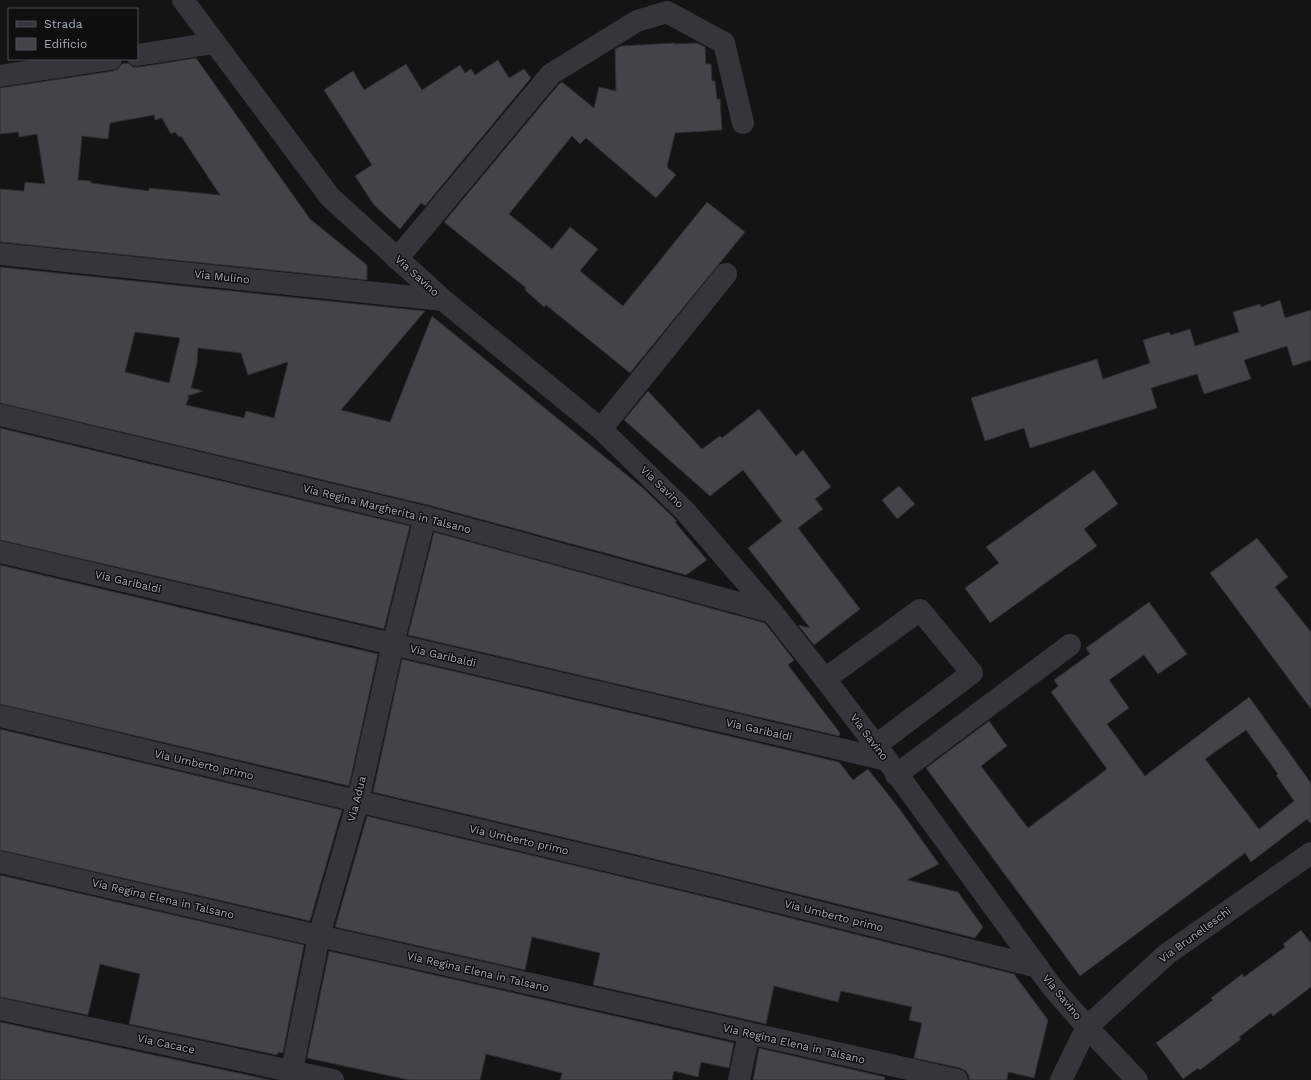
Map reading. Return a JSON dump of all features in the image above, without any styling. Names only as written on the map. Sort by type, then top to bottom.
[{"type":"street","name":"Via Savino","points":[[183,0],[330,197],[444,300],[601,429],[686,510],[772,612],[825,679],[1052,987],[1137,1080]]},
{"type":"street","points":[[397,259],[551,74],[637,21],[667,12],[724,43],[743,122]]},
{"type":"street","points":[[138,55],[214,43]]},
{"type":"street","points":[[0,76],[104,60]]},
{"type":"street","name":"Via Mulino","points":[[0,254],[444,300]]},
{"type":"street","points":[[601,429],[726,274]]},
{"type":"street","name":"Via Regina Margherita in Talsano","points":[[0,415],[425,518],[772,612]]},
{"type":"street","name":"Via Adua","points":[[291,1075],[319,936],[358,801],[393,644],[425,518]]},
{"type":"street","name":"Via Garibaldi","points":[[0,552],[886,760]]},
{"type":"street","points":[[825,679],[920,610],[972,673],[886,760]]},
{"type":"street","points":[[886,760],[1070,645]]},
{"type":"street","name":"Via Umberto primo","points":[[0,716],[714,886],[1038,967]]},
{"type":"street","name":"Via Brunelleschi","points":[[1087,1026],[1167,954],[1311,853]]},
{"type":"street","name":"Via Regina Elena in Talsano","points":[[0,862],[749,1034],[957,1080]]},
{"type":"street","name":"Via Cacace","points":[[0,1009],[291,1075],[333,1080]]},
{"type":"street","points":[[1061,1080],[1087,1026]]},
{"type":"street","points":[[739,1080],[749,1034]]},
{"type":"building","points":[[697,43],[705,47],[706,64],[711,64],[712,81],[715,81],[717,99],[720,99],[722,130],[675,133],[667,167],[676,175],[656,198],[586,138],[580,144],[572,136],[509,214],[552,249],[570,227],[598,249],[580,271],[623,306],[707,202],[745,232],[630,373],[546,305],[544,307],[525,290],[526,288],[444,222],[559,84],[562,82],[594,108],[599,87],[616,91],[615,49],[621,46]]},
{"type":"building","points":[[196,58],[310,219],[367,265],[367,280],[0,242],[0,189],[24,191],[25,182],[45,184],[37,134],[19,137],[18,132],[0,134],[0,88],[113,71],[118,69],[122,64],[128,63],[133,67]],"holes":[[[154,115],[155,120],[162,118],[171,134],[175,132],[179,137],[181,136],[220,195],[149,188],[149,191],[78,180],[82,136],[108,139],[110,123]]]},
{"type":"building","points":[[498,60],[509,78],[524,69],[531,78],[425,206],[421,203],[400,229],[374,205],[355,176],[372,165],[324,90],[353,71],[364,90],[406,64],[422,90],[460,65],[465,73],[471,69],[475,75]]},
{"type":"building","points":[[0,267],[425,311],[341,410],[390,422],[432,316],[644,489],[677,521],[675,522],[707,560],[686,575],[428,505],[0,403]],"holes":[[[135,332],[180,338],[169,383],[125,372]],[[198,348],[241,353],[248,375],[288,362],[274,418],[246,411],[244,418],[186,405],[189,397],[187,396],[203,391],[191,388],[197,363]]]},
{"type":"building","points":[[1280,300],[1285,318],[1311,310],[1311,360],[1293,366],[1287,346],[1244,360],[1251,379],[1204,394],[1197,374],[1151,388],[1157,408],[1030,448],[1024,428],[985,441],[971,398],[1097,359],[1103,379],[1150,363],[1143,340],[1169,332],[1171,335],[1190,329],[1195,346],[1239,332],[1233,312],[1260,304],[1261,307]]},
{"type":"building","points":[[648,391],[702,449],[720,436],[722,438],[759,409],[796,456],[803,450],[831,487],[815,499],[823,509],[798,528],[860,609],[814,645],[798,625],[810,628],[748,548],[782,521],[743,470],[710,496],[624,420]]},
{"type":"building","points":[[0,428],[410,526],[384,629],[0,540]]},
{"type":"building","points":[[1094,470],[1118,504],[1084,529],[1097,546],[990,623],[965,588],[999,563],[986,547]]},
{"type":"building","points":[[899,486],[915,504],[897,519],[882,500]]},
{"type":"building","points":[[434,532],[765,623],[794,660],[788,665],[840,733],[839,736],[408,635]]},
{"type":"building","points":[[1257,538],[1288,577],[1275,587],[1311,632],[1311,709],[1210,573]]},
{"type":"building","points":[[0,565],[378,654],[349,786],[0,704]]},
{"type":"building","points":[[1149,602],[1187,654],[1158,674],[1144,655],[1109,680],[1129,708],[1107,724],[1145,776],[1249,697],[1311,783],[1311,824],[1307,819],[1251,862],[1245,853],[1080,976],[926,768],[989,721],[1007,746],[981,766],[1028,828],[1107,769],[1051,692],[1058,686],[1054,680],[1090,654],[1086,648]],"holes":[[[1246,730],[1278,774],[1276,775],[1294,801],[1259,829],[1205,759]]]},
{"type":"building","points":[[402,659],[839,762],[853,780],[868,769],[898,807],[939,864],[907,880],[958,892],[983,927],[975,938],[717,874],[373,792]]},
{"type":"building","points":[[0,729],[342,810],[310,921],[0,850]]},
{"type":"building","points":[[367,816],[711,898],[1014,974],[1048,1020],[1034,1078],[1008,1072],[1007,1080],[969,1080],[969,1076],[966,1071],[960,1068],[914,1058],[922,1023],[909,1020],[912,1007],[841,991],[838,1002],[774,986],[766,1024],[593,985],[600,953],[532,937],[525,970],[335,927]]},
{"type":"building","points":[[0,875],[304,945],[283,1053],[278,1052],[277,1055],[129,1024],[140,974],[100,964],[88,1015],[0,997]]},
{"type":"building","points":[[1301,930],[1311,943],[1311,987],[1273,1016],[1271,1013],[1239,1037],[1241,1039],[1200,1070],[1198,1068],[1183,1079],[1156,1043],[1213,1000],[1211,998],[1242,974],[1244,977],[1285,947],[1283,944]]},
{"type":"building","points":[[329,951],[734,1043],[729,1068],[701,1062],[698,1077],[674,1071],[672,1080],[560,1080],[562,1073],[486,1054],[480,1080],[409,1080],[307,1058]]},
{"type":"building","points":[[0,1022],[271,1080],[0,1080]]},
{"type":"building","points":[[759,1048],[885,1077],[884,1080],[753,1080]]}]
